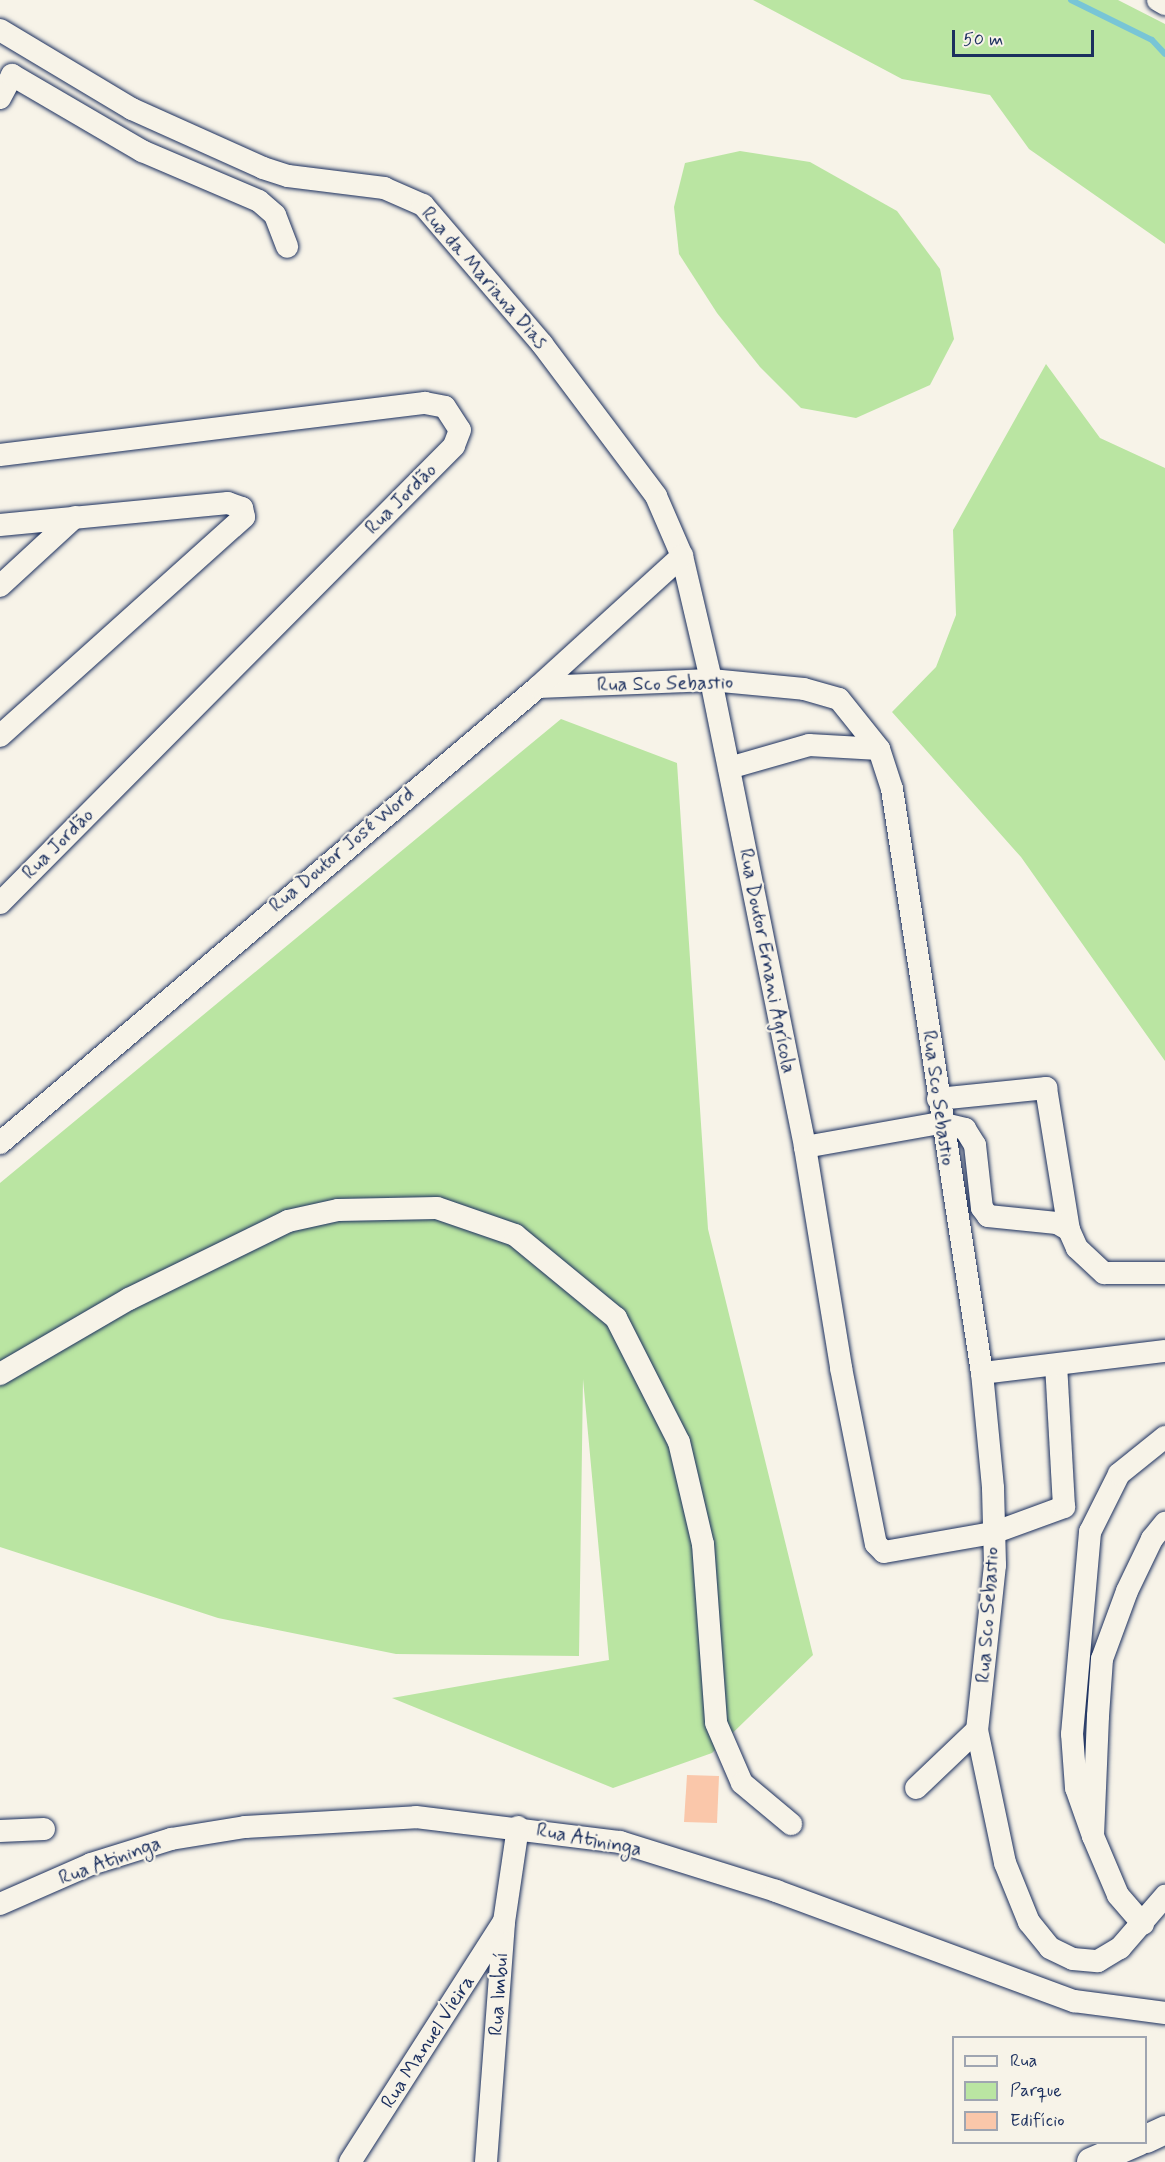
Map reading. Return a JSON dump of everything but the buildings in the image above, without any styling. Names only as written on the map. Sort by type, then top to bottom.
[{"type":"main road","points":[[1147,2139],[1165,2130]]},
{"type":"main road","points":[[1091,2162],[1133,2144]]},
{"type":"street","points":[[1158,0],[1165,4]]},
{"type":"street","name":"Rua da Mariana Dias","points":[[0,30],[31,51],[132,109],[263,168],[288,176],[384,188],[423,205],[542,344],[636,468],[656,496],[682,556]]},
{"type":"street","points":[[0,98],[12,75],[31,51]]},
{"type":"street","points":[[12,75],[142,152],[260,201],[275,215],[288,247]]},
{"type":"street","name":"Rua Jordão","points":[[0,455],[425,403],[445,407],[460,430],[454,446],[0,903]]},
{"type":"street","points":[[0,525],[228,503],[242,508],[244,517],[0,736]]},
{"type":"street","points":[[0,586],[75,518]]},
{"type":"street","name":"Rua Doutor Ernani Agrícola","points":[[682,556],[711,680],[805,1147],[841,1368],[876,1544],[894,1553],[993,1533]]},
{"type":"street","name":"Rua Doutor José Word","points":[[0,1143],[538,687],[682,556]]},
{"type":"street","name":"Rua Sco Sebastio","points":[[538,687],[711,680],[804,689],[839,699],[879,749],[892,789],[940,1123],[982,1373],[995,1565],[976,1730],[1005,1863],[1029,1922],[1050,1948],[1073,1959],[1098,1961],[1120,1948],[1165,1896]]},
{"type":"street","points":[[729,768],[809,745],[879,749]]},
{"type":"street","points":[[938,1099],[1046,1088],[1069,1230],[1089,1263],[1104,1273],[1165,1273]]},
{"type":"street","points":[[805,1147],[940,1123],[971,1134],[982,1208],[988,1216],[1057,1223],[1069,1230]]},
{"type":"street","points":[[0,1374],[129,1299],[288,1221],[338,1210],[437,1208],[515,1235],[616,1318],[679,1442],[703,1544],[716,1723],[742,1783],[791,1824]]},
{"type":"street","points":[[982,1373],[1165,1351]]},
{"type":"street","points":[[993,1533],[1059,1511],[1066,1502],[1056,1365]]},
{"type":"street","points":[[1143,1924],[1118,1895],[1093,1836],[1076,1788],[1072,1734],[1090,1532],[1119,1474],[1165,1437]]},
{"type":"street","points":[[1093,1836],[1102,1659],[1127,1591],[1152,1539],[1165,1523]]},
{"type":"street","points":[[916,1788],[976,1730]]},
{"type":"street","name":"Rua Atininga","points":[[0,1904],[91,1864],[171,1839],[245,1827],[416,1817],[518,1827],[620,1842],[776,1892],[1074,2001],[1165,2013]]},
{"type":"street","name":"Rua Imbuí","points":[[486,2162],[504,1922],[518,1827]]},
{"type":"street","points":[[0,1831],[44,1829]]},
{"type":"street","name":"Rua Manuel Vieira","points":[[350,2162],[504,1922]]},
{"type":"green space","points":[[753,0],[1118,0],[1165,24],[1165,244],[1029,149],[990,95],[902,79]]},
{"type":"green space","points":[[740,151],[810,162],[897,211],[940,269],[954,339],[930,385],[856,418],[801,408],[760,367],[717,313],[679,254],[674,207],[685,163]]},
{"type":"green space","points":[[1046,364],[1100,438],[1165,468],[1165,1061],[1021,857],[892,712],[936,667],[956,615],[953,530]]},
{"type":"green space","points":[[561,719],[677,763],[708,1229],[813,1655],[712,1753],[613,1788],[392,1698],[609,1660],[583,1379],[579,1656],[396,1654],[218,1618],[0,1547],[0,1183]]},
{"type":"waterway","points":[[1071,0],[1152,40],[1165,54]]}]
